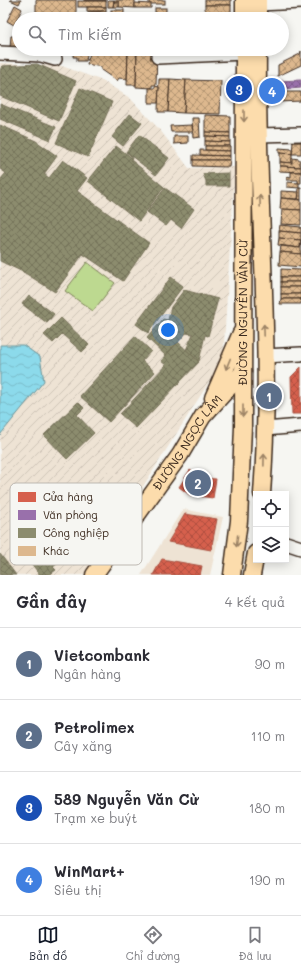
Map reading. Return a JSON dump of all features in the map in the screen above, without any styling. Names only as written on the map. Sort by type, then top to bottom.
[{"type":"main road","name":"ĐƯỜNG NGUYỄN VĂN CỪ","points":[[232,575],[239,514],[243,428],[249,56]]},
{"type":"main road","name":"ĐƯỜNG NGUYỄN VĂN CỪ","points":[[250,56],[258,135],[265,362],[265,429],[262,491]]},
{"type":"main road","points":[[203,416],[220,383],[244,328]]},
{"type":"main road","points":[[243,372],[265,362]]},
{"type":"main road","name":"ĐƯỜNG NGỌC LÂM","points":[[142,508],[180,455],[203,416],[243,372]]},
{"type":"main road","points":[[252,575],[254,563]]},
{"type":"main road","name":"ĐƯỜNG NGỌC LÂM","points":[[94,575],[101,565]]},
{"type":"street","points":[[255,6],[301,2]]},
{"type":"street","points":[[0,53],[12,54]]},
{"type":"street","points":[[44,56],[55,59]]},
{"type":"street","points":[[158,57],[171,56]]},
{"type":"street","points":[[258,135],[301,134]]},
{"type":"street","points":[[265,362],[301,354]]},
{"type":"street","points":[[265,429],[301,426]]},
{"type":"street","points":[[289,544],[301,548]]},
{"type":"shaded area","points":[[0,63],[62,66],[103,81],[130,98],[160,130],[189,168],[235,167],[223,360],[142,488],[142,483],[10,483],[10,565],[93,565],[87,575],[0,575]]},
{"type":"shaded area","points":[[183,509],[223,517],[210,575],[141,575]]},
{"type":"green space","points":[[87,262],[115,283],[93,311],[65,291]]},
{"type":"water","points":[[0,345],[23,345],[40,357],[44,381],[0,435]]},
{"type":"building: Cửa hàng","points":[[301,367],[301,414],[292,414],[291,377]]},
{"type":"building: Cửa hàng","points":[[190,470],[201,478],[216,479],[213,498],[190,495],[179,487]]},
{"type":"building: Cửa hàng","points":[[185,514],[217,519],[211,550],[168,542]]},
{"type":"building: Cửa hàng","points":[[162,559],[202,566],[200,575],[153,575]]},
{"type":"building: Văn phòng","points":[[301,80],[301,88],[277,90],[277,81]]},
{"type":"building: Công nghiệp","points":[[37,64],[76,81],[59,121],[0,96],[0,70],[2,66]]},
{"type":"building: Công nghiệp","points":[[80,88],[112,102],[88,157],[56,143]]},
{"type":"building: Công nghiệp","points":[[0,104],[56,127],[50,140],[0,119]]},
{"type":"building: Công nghiệp","points":[[130,114],[142,123],[123,146],[112,137]]},
{"type":"building: Công nghiệp","points":[[0,125],[36,141],[57,156],[44,174],[49,178],[63,160],[87,178],[77,191],[149,243],[123,281],[83,254],[55,292],[25,273],[0,261],[0,180],[6,173],[0,169]]},
{"type":"building: Công nghiệp","points":[[139,135],[169,158],[156,175],[126,152]]},
{"type":"building: Công nghiệp","points":[[116,146],[132,158],[131,160],[164,187],[139,221],[88,181]]},
{"type":"building: Công nghiệp","points":[[229,173],[229,180],[206,181],[203,174]]},
{"type":"building: Công nghiệp","points":[[229,180],[229,186],[206,186],[206,181]]},
{"type":"building: Công nghiệp","points":[[165,188],[194,209],[181,228],[171,220],[166,226],[147,212]]},
{"type":"building: Công nghiệp","points":[[171,277],[183,286],[148,333],[136,324]]},
{"type":"building: Công nghiệp","points":[[184,290],[218,299],[208,336],[205,335],[199,361],[186,350],[193,334],[186,333],[166,356],[147,338],[163,319],[168,320],[171,307]]},
{"type":"building: Công nghiệp","points":[[29,295],[54,314],[47,323],[22,304]]},
{"type":"building: Công nghiệp","points":[[61,318],[89,345],[82,352],[62,334],[53,343],[44,335]]},
{"type":"building: Công nghiệp","points":[[135,336],[151,351],[142,361],[155,372],[109,422],[80,396]]},
{"type":"building: Công nghiệp","points":[[178,342],[199,362],[136,428],[120,414],[166,365],[161,361]]},
{"type":"building: Công nghiệp","points":[[78,402],[84,408],[77,415],[94,433],[67,459],[44,435]]},
{"type":"building: Công nghiệp","points":[[0,554],[16,575],[0,575]]},
{"type":"building: Công nghiệp","points":[[32,565],[56,565],[53,567],[56,570],[49,575],[40,575]]},
{"type":"building: Khác","points":[[10,0],[21,0],[19,4]]},
{"type":"building: Khác","points":[[36,0],[76,0],[76,12],[36,12]]},
{"type":"building: Khác","points":[[106,0],[106,1],[84,1]]},
{"type":"building: Khác","points":[[108,0],[114,0],[113,7],[108,7]]},
{"type":"building: Khác","points":[[114,0],[135,0],[135,8],[119,7],[119,2],[114,2]]},
{"type":"building: Khác","points":[[149,0],[165,0],[165,4],[149,4]]},
{"type":"building: Khác","points":[[205,0],[231,0],[231,5],[205,5]]},
{"type":"building: Khác","points":[[78,1],[106,1],[106,7],[78,7]]},
{"type":"building: Khác","points":[[114,2],[119,2],[119,7],[113,7]]},
{"type":"building: Khác","points":[[135,3],[151,4],[151,8],[135,8]]},
{"type":"building: Khác","points":[[15,5],[22,9],[20,12],[12,12],[12,24],[7,21]]},
{"type":"building: Khác","points":[[205,5],[231,5],[231,12],[205,12]]},
{"type":"building: Khác","points":[[87,7],[106,7],[106,11],[87,11]]},
{"type":"building: Khác","points":[[155,8],[166,8],[166,12],[155,12]]},
{"type":"building: Khác","points":[[111,10],[124,10],[124,12],[111,12]]},
{"type":"building: Khác","points":[[11,36],[12,36],[12,48],[10,48]]},
{"type":"building: Khác","points":[[301,51],[301,65],[278,76],[278,65],[300,54]]},
{"type":"building: Khác","points":[[87,56],[86,61],[77,61],[77,57],[73,57]]},
{"type":"building: Khác","points":[[89,56],[128,56],[127,79],[119,78],[117,81],[101,70],[101,67],[87,64]]},
{"type":"building: Khác","points":[[128,56],[137,56],[136,85],[127,85]]},
{"type":"building: Khác","points":[[137,56],[157,56],[156,85],[152,85],[152,88],[136,87]]},
{"type":"building: Khác","points":[[159,79],[170,79],[168,112],[158,112]]},
{"type":"building: Khác","points":[[170,79],[186,80],[184,113],[168,112]]},
{"type":"building: Khác","points":[[186,80],[221,81],[220,114],[184,113]]},
{"type":"building: Khác","points":[[155,86],[159,87],[158,103],[149,103],[149,88],[155,88]]},
{"type":"building: Khác","points":[[278,92],[301,92],[301,101],[278,102]]},
{"type":"building: Khác","points":[[205,115],[230,116],[230,133],[205,132]]},
{"type":"building: Khác","points":[[192,118],[199,118],[200,137],[193,138]]},
{"type":"building: Khác","points":[[192,125],[193,132],[171,132],[170,126]]},
{"type":"building: Khác","points":[[205,132],[230,133],[230,137],[205,136]]},
{"type":"building: Khác","points":[[174,136],[188,136],[188,143],[174,144]]},
{"type":"building: Khác","points":[[205,136],[230,137],[230,142],[205,141]]},
{"type":"building: Khác","points":[[205,141],[230,142],[230,146],[205,146]]},
{"type":"building: Khác","points":[[293,142],[301,142],[301,154],[292,154]]},
{"type":"building: Khác","points":[[205,146],[230,146],[230,151],[205,150]]},
{"type":"building: Khác","points":[[279,148],[292,149],[292,154],[279,153]]},
{"type":"building: Khác","points":[[200,150],[230,151],[230,156],[200,155]]},
{"type":"building: Khác","points":[[280,153],[292,154],[292,163],[280,162]]},
{"type":"building: Khác","points":[[193,155],[230,156],[230,160],[193,160]]},
{"type":"building: Khác","points":[[292,158],[299,159],[301,167],[280,166],[280,162],[292,163]]},
{"type":"building: Khác","points":[[193,160],[230,160],[229,167],[193,166]]},
{"type":"building: Khác","points":[[280,166],[301,167],[301,172],[279,171]]},
{"type":"building: Khác","points":[[291,172],[301,172],[301,183],[298,183],[298,180],[287,180],[287,176],[291,177]]},
{"type":"building: Khác","points":[[287,182],[299,183],[299,188],[287,187]]},
{"type":"building: Khác","points":[[299,188],[301,188],[301,200],[298,199]]},
{"type":"building: Khác","points":[[281,191],[299,192],[298,199],[281,198]]},
{"type":"building: Khác","points":[[281,198],[301,200],[301,210],[280,209]]},
{"type":"building: Khác","points":[[282,209],[301,210],[301,225],[281,224]]},
{"type":"building: Khác","points":[[280,225],[301,227],[301,233],[279,231]]},
{"type":"building: Khác","points":[[279,231],[301,233],[301,240],[279,238]]},
{"type":"building: Khác","points":[[279,238],[301,240],[300,248],[278,245]]},
{"type":"building: Khác","points":[[301,240],[301,254],[280,252],[281,246],[300,248]]},
{"type":"building: Khác","points":[[280,252],[301,254],[301,267],[279,265]]},
{"type":"building: Khác","points":[[281,269],[301,270],[301,277],[281,277]]},
{"type":"building: Khác","points":[[281,277],[301,277],[301,282],[281,282]]},
{"type":"building: Khác","points":[[281,282],[301,282],[301,287],[281,287]]},
{"type":"building: Khác","points":[[281,287],[301,287],[301,294],[281,294]]},
{"type":"building: Khác","points":[[281,294],[301,294],[301,299],[281,299]]},
{"type":"building: Khác","points":[[281,299],[301,299],[301,304],[280,304]]},
{"type":"place","name":"589 Nguyễn Văn Cừ","points":[[239,89]]},
{"type":"place","name":"WinMart+","points":[[272,91]]},
{"type":"place","name":"Vietcombank","points":[[269,396]]},
{"type":"place","name":"Petrolimex","points":[[198,483]]}]
